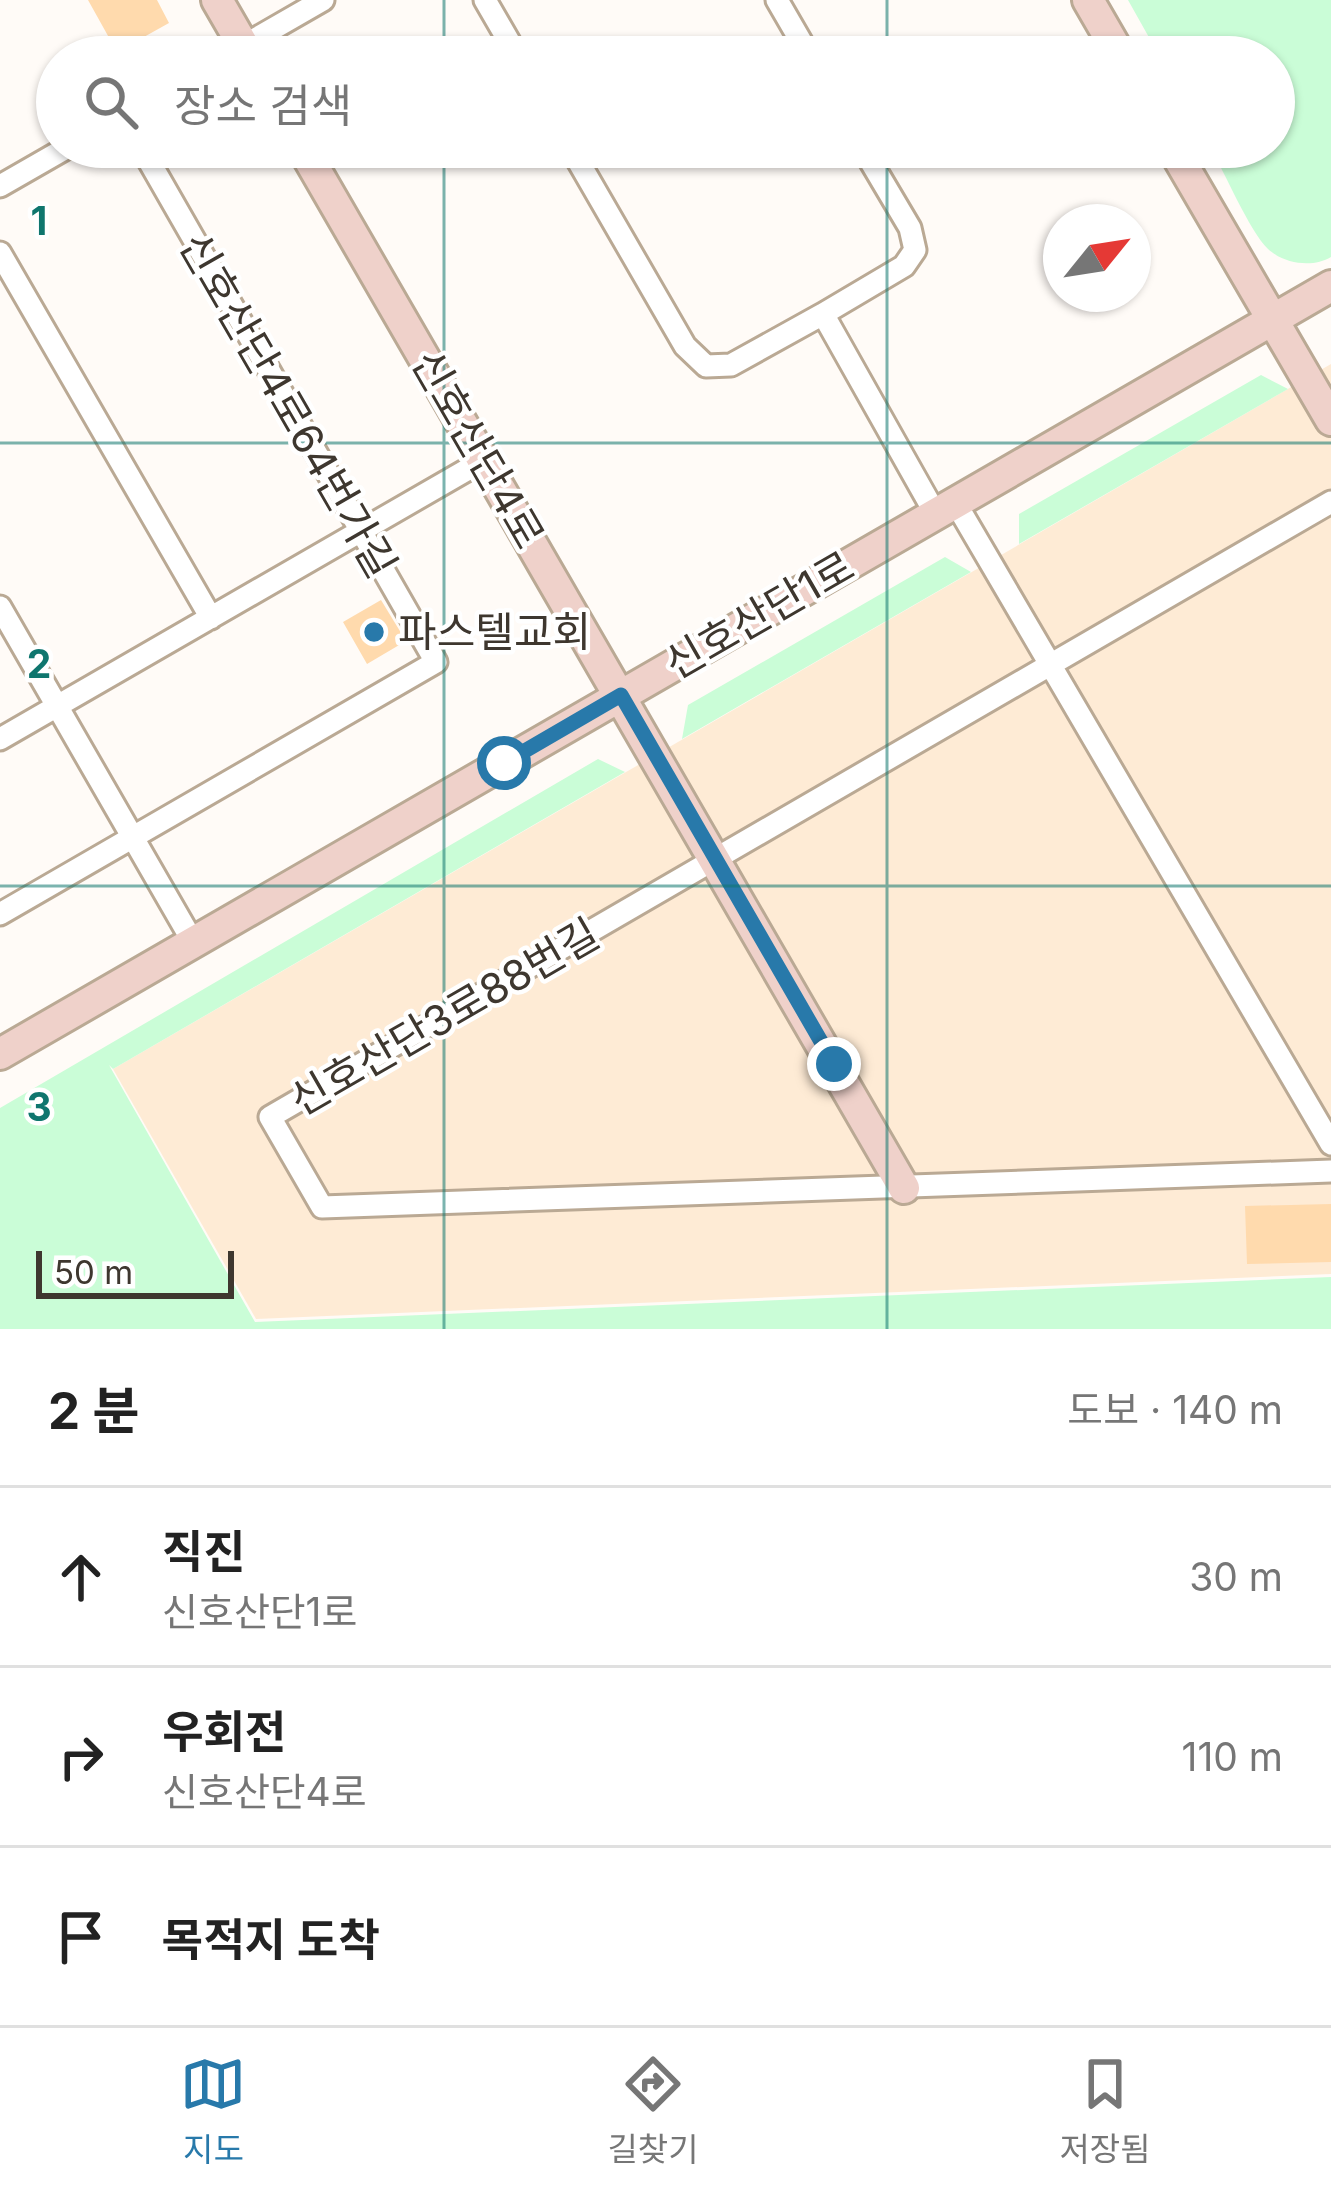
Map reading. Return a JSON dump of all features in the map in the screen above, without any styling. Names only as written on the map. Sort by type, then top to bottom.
[{"type":"main road","points":[[217,0],[232,36]]},
{"type":"main road","points":[[1088,0],[1108,36]]},
{"type":"main road","name":"신호산단4로","points":[[314,168],[904,1188]]},
{"type":"main road","points":[[1184,168],[1331,420]]},
{"type":"main road","name":"신호산단1로","points":[[0,1054],[1331,286]]},
{"type":"street","points":[[266,36],[323,0]]},
{"type":"street","points":[[485,0],[506,36]]},
{"type":"street","points":[[777,0],[798,36]]},
{"type":"street","points":[[0,186],[36,165]]},
{"type":"street","name":"신호산단4로64번가길","points":[[0,914],[436,662],[153,168]]},
{"type":"street","points":[[582,168],[686,346],[706,366],[731,365],[904,266],[915,250],[910,228],[874,168]]},
{"type":"street","points":[[0,253],[211,618]]},
{"type":"street","points":[[823,314],[1050,665],[1331,1144]]},
{"type":"street","points":[[0,740],[484,460]]},
{"type":"street","name":"신호산단3로88번길","points":[[1331,502],[270,1117],[322,1208],[1331,1171]]},
{"type":"street","points":[[0,607],[193,942]]},
{"type":"shaded area","points":[[1331,364],[1331,1274],[256,1319],[113,1069]]},
{"type":"green space","points":[[1128,0],[1331,0],[1331,257],[1299,263],[1268,249],[1221,168],[1295,168],[1295,36],[1148,36]]},
{"type":"green space","points":[[1261,375],[1288,389],[1019,544],[1019,514]]},
{"type":"green space","points":[[945,557],[971,572],[682,739],[688,705]]},
{"type":"green space","points":[[598,759],[625,772],[113,1069],[109,1065],[255,1322],[1331,1277],[1331,1329],[0,1329],[0,1108]]},
{"type":"building","points":[[88,0],[157,0],[169,23],[146,36],[108,36]]},
{"type":"building","name":"파스텔교회","points":[[381,600],[406,641],[367,664],[343,622]]},
{"type":"building","points":[[1331,1204],[1331,1262],[1247,1264],[1245,1206]]},
{"type":"place","name":"파스텔교회","points":[[374,632]]},
{"type":"route","points":[[504,763],[621,695],[834,1064]]}]
